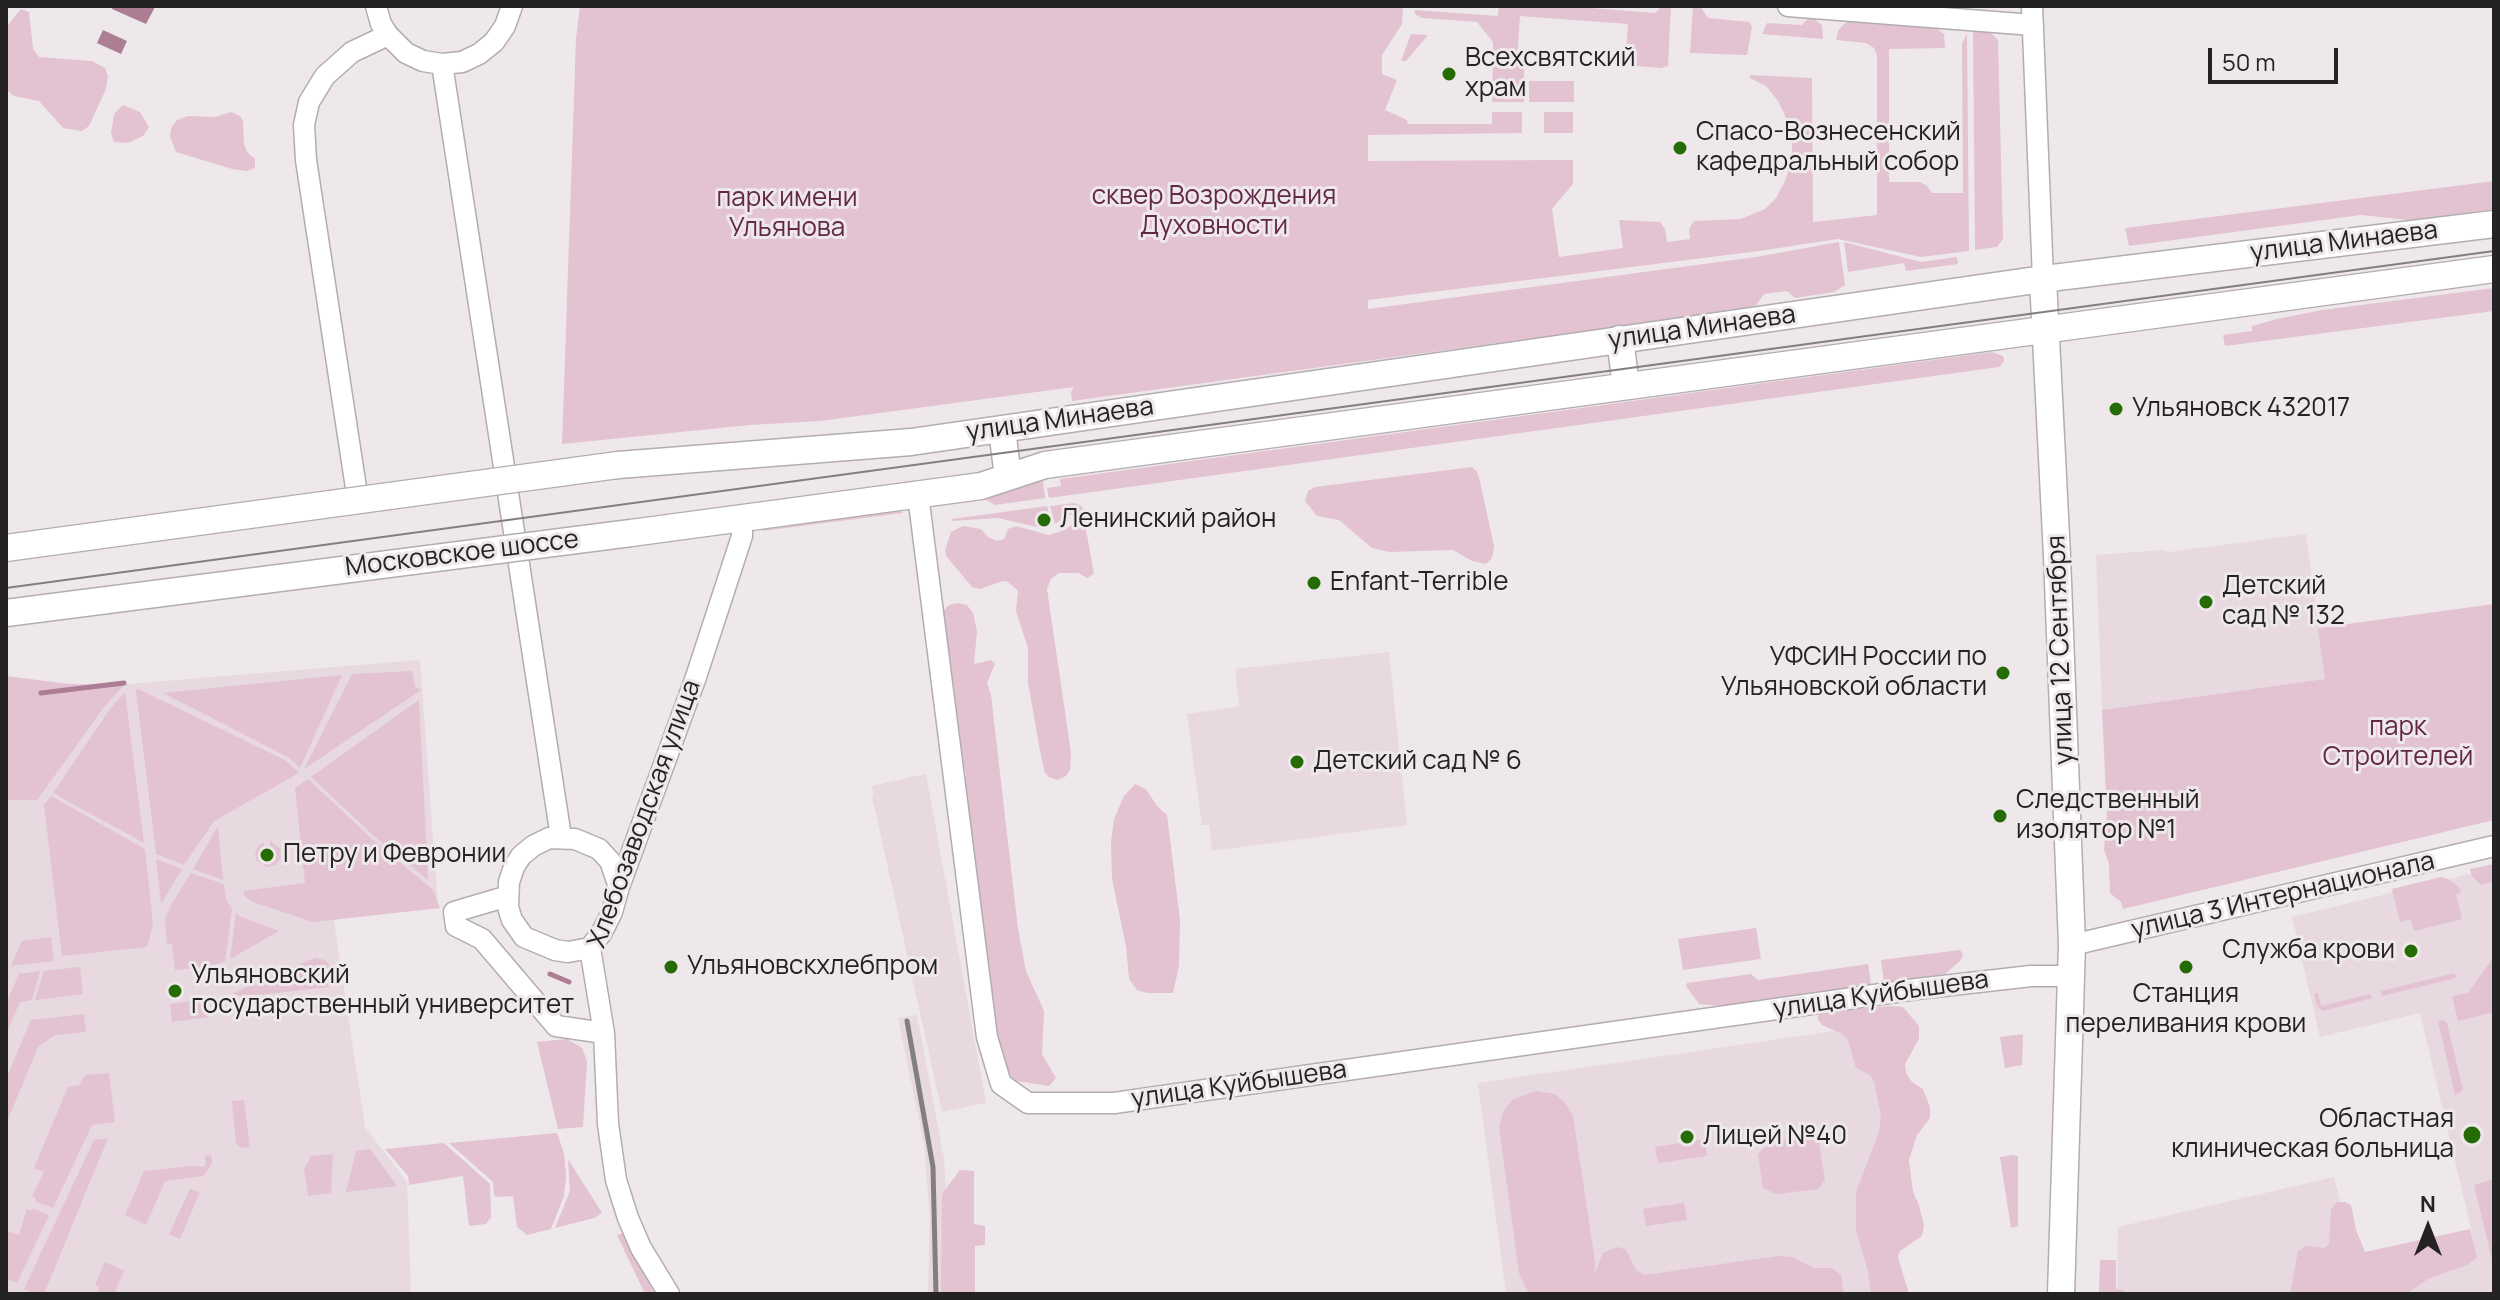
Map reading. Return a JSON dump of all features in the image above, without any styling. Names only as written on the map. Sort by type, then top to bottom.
[{"type":"main road","name":"улица Минаева","points":[[358,501],[618,465],[911,442],[2043,279],[2494,224]]},
{"type":"main road","name":"улица Минаева","points":[[920,507],[1045,465],[2494,269]]},
{"type":"main road","name":"улица 12 Сентября","points":[[2043,279],[2072,945],[2061,1294]]},
{"type":"main road","points":[[1620,339],[1626,386]]},
{"type":"main road","points":[[1002,429],[1008,477]]},
{"type":"main road","points":[[6,548],[358,501]]},
{"type":"main road","name":"Московское шоссе","points":[[6,613],[742,518],[920,507]]},
{"type":"street","points":[[376,6],[388,35],[406,53],[423,61],[442,64],[462,62],[487,48],[505,26],[512,6]]},
{"type":"street","points":[[1788,6],[2033,16]]},
{"type":"street","name":"улица 12 Сентября","points":[[2033,16],[2043,279]]},
{"type":"street","points":[[358,501],[306,160],[304,125],[309,102],[325,76],[352,52],[388,35]]},
{"type":"street","points":[[442,64],[561,837]]},
{"type":"street","name":"улица Куйбышева","points":[[920,507],[987,1037],[1001,1084],[1028,1103],[1114,1103],[1972,983],[2031,976],[2072,976]]},
{"type":"street","name":"Хлебозаводская улица","points":[[669,1294],[637,1238],[616,1180],[608,1124],[604,1033],[590,948],[612,912],[742,536],[742,518]]},
{"type":"street","points":[[590,948],[580,951],[555,950],[524,937],[512,920],[508,896],[514,867],[533,846],[549,838],[575,839],[599,849],[610,861],[619,887]]},
{"type":"street","name":"улица 3 Интернационала","points":[[2072,945],[2494,846]]},
{"type":"street","points":[[508,896],[454,912],[456,926],[482,939],[556,1026],[604,1033]]},
{"type":"shaded area","points":[[113,6],[155,7],[146,24],[112,9]]},
{"type":"shaded area","points":[[103,30],[127,41],[121,54],[97,43]]},
{"type":"shaded area","name":"Детский сад № 132","points":[[2306,534],[2326,679],[2102,710],[2096,555],[2169,552]]},
{"type":"shaded area","name":"Детский сад № 6","points":[[1389,652],[1407,825],[1212,851],[1209,825],[1202,825],[1187,714],[1239,706],[1235,669]]},
{"type":"shaded area","name":"Ульяновский государственный университет","points":[[420,660],[438,906],[333,915],[365,1127],[407,1182],[411,1294],[6,1294],[6,694]]},
{"type":"shaded area","points":[[926,774],[986,1103],[942,1112],[872,796],[872,786]]},
{"type":"shaded area","name":"Областная клиническая больница","points":[[2494,868],[2494,1294],[2117,1294],[2118,1227],[2334,1177],[2356,1261],[2472,1233],[2420,1013],[2320,1037],[2292,917]]},
{"type":"shaded area","points":[[917,1015],[944,1159],[948,1223],[945,1294],[928,1294],[930,1219],[924,1144],[898,1018]]},
{"type":"shaded area","name":"Лицей №40","points":[[1875,1025],[1896,1192],[1881,1294],[1506,1294],[1478,1083]]},
{"type":"green space","name":"парк имени Ульянова","points":[[580,6],[1403,6],[1402,24],[1382,55],[1382,74],[1397,80],[1385,110],[1407,120],[1408,124],[1492,124],[1492,112],[1522,112],[1522,133],[1368,135],[1368,161],[1573,160],[1573,184],[1552,209],[1559,257],[1623,248],[1619,220],[1660,222],[1665,229],[1667,242],[1690,239],[1689,229],[1694,221],[1741,219],[1765,209],[1776,198],[1785,181],[1792,161],[1792,144],[1787,120],[1778,101],[1766,86],[1750,78],[1750,75],[1812,78],[1813,222],[1877,215],[1877,55],[1874,48],[1866,43],[1836,40],[1838,31],[1853,20],[1933,26],[1944,34],[1945,48],[1889,49],[1889,182],[1920,182],[1932,193],[1963,193],[1962,44],[1967,33],[1969,251],[1921,257],[1838,239],[1368,300],[1368,309],[1756,257],[1839,242],[1845,285],[1834,292],[1795,298],[1787,291],[1764,294],[1754,308],[1072,401],[1074,387],[820,421],[562,444],[576,39]]},
{"type":"green space","points":[[1499,6],[1565,6],[1655,13],[1662,6],[1671,6],[1668,66],[1625,65],[1628,24],[1520,16],[1517,60],[1524,61],[1524,102],[1492,102],[1493,42],[1477,22],[1422,18],[1414,10],[1498,16]]},
{"type":"green space","points":[[1693,6],[1700,6],[1708,18],[1749,22],[1752,27],[1747,55],[1690,53]]},
{"type":"green space","points":[[21,9],[29,12],[33,49],[39,57],[92,61],[105,68],[108,76],[106,89],[89,126],[82,131],[63,128],[39,101],[14,96],[6,90],[6,27]]},
{"type":"green space","points":[[1810,16],[1822,25],[1823,39],[1762,34],[1767,23],[1802,25]]},
{"type":"green space","points":[[1973,30],[1988,30],[1998,40],[2003,239],[1997,247],[1975,250]]},
{"type":"green space","points":[[1411,34],[1428,35],[1406,61],[1401,61]]},
{"type":"green space","points":[[1529,81],[1574,81],[1574,102],[1529,102]]},
{"type":"green space","points":[[123,105],[140,112],[149,127],[143,136],[128,143],[114,142],[111,133],[114,114]]},
{"type":"green space","points":[[231,112],[243,121],[244,144],[255,159],[255,168],[247,171],[232,169],[176,152],[170,136],[177,120],[188,116],[215,117]]},
{"type":"green space","points":[[1544,112],[1573,112],[1573,133],[1544,133]]},
{"type":"green space","points":[[2494,181],[2494,209],[2427,218],[2409,220],[2361,215],[2129,246],[2125,228]]},
{"type":"green space","points":[[1844,242],[1921,262],[1957,257],[1958,264],[1906,271],[1904,263],[1848,272]]},
{"type":"green space","points":[[2494,288],[2494,311],[2225,346],[2223,335],[2252,331],[2252,326],[2277,319],[2322,310]]},
{"type":"green space","points":[[1992,352],[2003,356],[2004,361],[1999,367],[1049,498],[1047,488],[1061,486],[1060,479]]},
{"type":"green space","points":[[1472,467],[1480,481],[1494,546],[1492,558],[1486,564],[1472,561],[1453,550],[1389,552],[1372,548],[1339,520],[1317,516],[1305,501],[1308,491],[1315,487]]},
{"type":"green space","points":[[1043,481],[1045,498],[995,505],[983,498],[990,488]]},
{"type":"green space","points":[[1074,503],[1086,513],[1068,515],[1055,524],[1050,506]]},
{"type":"green space","points":[[1047,506],[1052,525],[1037,527],[998,518],[952,521],[952,519]]},
{"type":"green space","points":[[894,507],[903,513],[762,531],[767,527]]},
{"type":"green space","points":[[1075,522],[1085,524],[1094,574],[1087,578],[1078,573],[1059,573],[1051,579],[1047,589],[1071,753],[1070,770],[1057,780],[1045,773],[1041,756],[1028,683],[1028,648],[1016,611],[1018,591],[1003,581],[980,589],[972,587],[946,556],[945,550],[951,532],[963,526],[981,529],[997,541],[1004,539],[1008,529],[1016,526],[1049,535],[1065,530]]},
{"type":"green space","name":"парк Строителей","points":[[2494,604],[2494,820],[2123,909],[2121,902],[2110,893],[2109,864],[2104,850],[2107,815],[2102,710],[2325,679],[2318,628]]},
{"type":"green space","points":[[949,605],[967,605],[973,613],[977,631],[974,664],[991,660],[995,664],[987,683],[991,695],[1018,929],[1026,971],[1044,1011],[1042,1054],[1056,1078],[1049,1086],[1017,1081],[1001,1070],[963,790],[966,773],[958,751],[943,611]]},
{"type":"green space","points":[[412,671],[415,687],[421,690],[304,769],[352,674]]},
{"type":"green space","points":[[342,675],[300,768],[288,757],[163,693]]},
{"type":"green space","points":[[6,676],[69,684],[124,685],[104,707],[37,800],[6,800]]},
{"type":"green space","points":[[138,689],[285,760],[299,773],[214,821],[184,865],[156,854]]},
{"type":"green space","points":[[125,692],[144,843],[53,793]]},
{"type":"green space","points":[[419,700],[428,880],[374,836],[311,777]]},
{"type":"green space","points":[[308,779],[433,890],[440,908],[313,922],[246,897],[243,891],[305,883],[295,788]]},
{"type":"green space","points":[[1135,784],[1146,789],[1167,815],[1180,920],[1179,966],[1173,993],[1137,990],[1129,979],[1126,946],[1112,879],[1111,842],[1114,819],[1124,796]]},
{"type":"green space","points":[[51,796],[145,849],[153,924],[147,947],[62,956],[44,805]]},
{"type":"green space","points":[[218,826],[223,880],[193,869]]},
{"type":"green space","points":[[270,841],[280,849],[281,858],[275,865],[267,867],[257,861],[255,854],[264,842],[264,851],[270,851]]},
{"type":"green space","points":[[156,859],[182,869],[161,904]]},
{"type":"green space","points":[[2494,864],[2494,881],[2481,885],[2472,876],[2470,869]]},
{"type":"green space","points":[[191,873],[224,884],[226,899],[232,909],[225,961],[213,966],[175,970],[172,944],[167,944],[165,919]]},
{"type":"green space","points":[[2441,877],[2460,888],[2461,893],[2456,894],[2462,919],[2414,931],[2411,919],[2400,922],[2392,889]]},
{"type":"green space","points":[[236,913],[239,916],[279,931],[230,959]]},
{"type":"green space","points":[[1756,928],[1761,959],[1683,970],[1678,939]]},
{"type":"green space","points":[[51,937],[54,961],[11,966],[22,941]]},
{"type":"green space","points":[[1960,950],[1963,954],[1961,960],[1945,974],[1884,983],[1881,960]]},
{"type":"green space","points":[[2494,957],[2494,1012],[2458,1021],[2452,996],[2468,993]]},
{"type":"green space","points":[[315,958],[325,960],[332,968],[334,981],[328,987],[242,997],[233,993]]},
{"type":"green space","points":[[1868,964],[1871,984],[1723,1006],[1699,1004],[1686,986],[1687,983],[1751,974],[1758,980]]},
{"type":"green space","points":[[80,967],[83,994],[35,1000],[44,971]]},
{"type":"green space","points":[[40,971],[32,1000],[20,1002],[6,1034],[6,1004],[19,974]]},
{"type":"green space","points":[[2455,973],[2456,978],[2382,996],[2381,991]]},
{"type":"green space","points":[[2318,993],[2321,1006],[2370,994],[2372,998],[2323,1011],[2317,1006],[2314,994]]},
{"type":"green space","points":[[206,999],[208,1017],[172,1022],[170,1004]]},
{"type":"green space","points":[[1903,1007],[1919,1026],[1919,1039],[1905,1064],[1906,1073],[1912,1082],[1923,1089],[1930,1107],[1930,1118],[1917,1135],[1909,1160],[1913,1192],[1924,1226],[1922,1236],[1900,1251],[1898,1257],[1909,1294],[1871,1294],[1856,1230],[1856,1192],[1879,1132],[1881,1116],[1874,1081],[1870,1075],[1856,1068],[1848,1040],[1822,1025],[1817,1018],[1827,1011]]},
{"type":"green space","points":[[84,1014],[86,1032],[55,1035],[38,1047],[6,1124],[6,1079],[31,1020]]},
{"type":"green space","points":[[2438,1021],[2447,1023],[2463,1090],[2455,1095]]},
{"type":"green space","points":[[2023,1034],[2022,1065],[2005,1068],[2000,1037]]},
{"type":"green space","points":[[567,1039],[582,1048],[587,1061],[583,1127],[558,1129],[537,1042]]},
{"type":"green space","points":[[109,1073],[115,1122],[92,1125],[53,1208],[35,1201],[36,1198],[32,1196],[44,1172],[34,1168],[68,1087],[80,1085],[85,1075]]},
{"type":"green space","points":[[1536,1091],[1555,1094],[1573,1116],[1595,1261],[1594,1275],[1603,1253],[1618,1247],[1626,1250],[1636,1270],[1645,1275],[1778,1256],[1792,1257],[1815,1268],[1832,1268],[1841,1275],[1844,1294],[1529,1294],[1519,1273],[1499,1127],[1503,1112],[1512,1100]]},
{"type":"green space","points":[[244,1100],[250,1147],[241,1148],[236,1143],[232,1101]]},
{"type":"green space","points":[[557,1133],[564,1153],[564,1196],[551,1229],[527,1235],[517,1227],[513,1196],[494,1195],[493,1182],[449,1143]]},
{"type":"green space","points":[[1809,1137],[1819,1143],[1825,1180],[1818,1189],[1776,1194],[1763,1188],[1758,1154],[1769,1143]]},
{"type":"green space","points":[[108,1138],[44,1294],[24,1289],[94,1140]]},
{"type":"green space","points":[[1705,1139],[1707,1156],[1658,1163],[1655,1147]]},
{"type":"green space","points":[[444,1143],[490,1184],[491,1217],[486,1224],[469,1226],[463,1176],[409,1185],[408,1176],[385,1149]]},
{"type":"green space","points":[[370,1149],[397,1186],[346,1192],[356,1151]]},
{"type":"green space","points":[[333,1154],[331,1193],[308,1196],[304,1169],[311,1156]]},
{"type":"green space","points":[[211,1155],[212,1163],[204,1176],[165,1181],[146,1225],[125,1215],[144,1171],[203,1167],[206,1164],[205,1156]]},
{"type":"green space","points":[[2018,1156],[2018,1226],[2011,1228],[2000,1157]]},
{"type":"green space","points":[[568,1159],[602,1213],[555,1228],[570,1191]]},
{"type":"green space","points":[[960,1170],[974,1171],[974,1224],[985,1226],[985,1245],[975,1246],[975,1294],[941,1294],[942,1194]]},
{"type":"green space","points":[[2494,1179],[2494,1259],[2492,1260],[2474,1185]]},
{"type":"green space","points":[[190,1189],[200,1192],[180,1239],[169,1234]]},
{"type":"green space","points":[[2337,1202],[2351,1205],[2365,1252],[2470,1229],[2477,1258],[2467,1265],[2428,1279],[2406,1294],[2290,1294],[2298,1251],[2306,1246],[2324,1248],[2329,1245],[2331,1209]]},
{"type":"green space","points":[[1684,1203],[1687,1220],[1646,1226],[1643,1209]]},
{"type":"green space","points":[[32,1208],[49,1215],[17,1283],[6,1278],[6,1239],[9,1231],[19,1235],[27,1209],[31,1211]]},
{"type":"green space","points":[[623,1233],[630,1241],[654,1294],[645,1294],[617,1235]]},
{"type":"green space","points":[[2100,1260],[2116,1260],[2116,1289],[2124,1290],[2124,1294],[2099,1294]]},
{"type":"green space","points":[[105,1262],[124,1271],[114,1294],[97,1294],[99,1287],[95,1285]]},
{"type":"waterway","points":[[41,693],[124,683]]},
{"type":"waterway","points":[[550,974],[569,982]]},
{"type":"tram line","points":[[6,588],[2494,251]]},
{"type":"railway","points":[[907,1021],[933,1167],[936,1294]]},
{"type":"place","name":"Всехсвятский храм","points":[[1449,74]]},
{"type":"place","name":"Спасо-Вознесенский кафедральный собор","points":[[1680,148]]},
{"type":"place","name":"Ульяновск 432017","points":[[2116,409]]},
{"type":"place","name":"Ленинский район","points":[[1044,520]]},
{"type":"place","name":"Enfant-Terrible","points":[[1314,583]]},
{"type":"place","name":"Детский сад № 132","points":[[2206,602]]},
{"type":"place","name":"УФСИН России по Ульяновской области","points":[[2003,673]]},
{"type":"place","name":"Детский сад № 6","points":[[1297,762]]},
{"type":"place","name":"Следственный изолятор №1","points":[[2000,816]]},
{"type":"place","name":"Петру и Февронии","points":[[267,855]]},
{"type":"place","name":"Служба крови","points":[[2411,951]]},
{"type":"place","name":"Ульяновскхлебпром","points":[[671,967]]},
{"type":"place","name":"Станция переливания крови","points":[[2186,967]]},
{"type":"place","name":"Ульяновский государственный университет","points":[[175,991]]},
{"type":"place","name":"Областная клиническая больница","points":[[2472,1135]]},
{"type":"place","name":"Лицей №40","points":[[1687,1137]]},
{"type":"park label","name":"сквер Возрождения Духовности","points":[[1214,212]]}]
